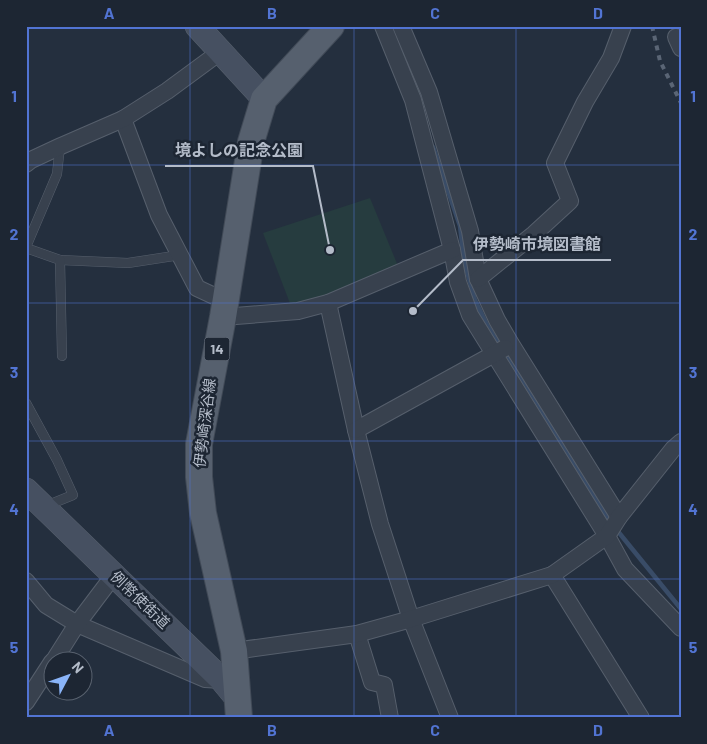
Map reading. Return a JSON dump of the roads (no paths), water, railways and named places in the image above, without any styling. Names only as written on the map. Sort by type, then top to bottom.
[{"type":"main road","points":[[197,26],[264,100]]},
{"type":"main road","name":"伊勢崎深谷線","points":[[232,698],[234,651],[198,477],[200,444],[251,142],[264,100],[331,26]]},
{"type":"main road","name":"例幣使街道","points":[[26,490],[114,575],[232,698]]},
{"type":"street","points":[[383,26],[413,100],[452,250],[458,282],[470,315],[496,354],[607,536],[625,569],[681,628]]},
{"type":"street","points":[[401,26],[429,92],[470,231],[478,279],[497,320],[511,344],[619,517]]},
{"type":"street","points":[[478,279],[534,234],[570,201],[556,163],[585,102],[611,58],[624,26]]},
{"type":"street","points":[[26,164],[60,146],[123,119],[167,91],[220,52]]},
{"type":"street","points":[[123,119],[159,214],[197,288],[224,309],[298,311],[328,303],[452,250]]},
{"type":"street","points":[[328,303],[356,430],[380,524],[411,619],[450,718]]},
{"type":"street","points":[[356,430],[511,344]]},
{"type":"street","points":[[234,651],[357,634],[552,575],[607,536],[619,517],[673,449],[681,442]]},
{"type":"street","points":[[59,652],[77,624],[114,575]]},
{"type":"street","points":[[552,575],[641,718]]},
{"type":"street","points":[[26,582],[46,605],[77,624],[205,679],[232,698]]},
{"type":"street","points":[[357,634],[372,682],[384,685],[390,718]]},
{"type":"street","points":[[26,702],[42,678]]},
{"type":"lane","points":[[60,146],[57,174],[26,248],[60,260],[128,263],[180,255]]},
{"type":"lane","points":[[60,260],[62,356]]},
{"type":"lane","points":[[26,403],[57,460],[72,495],[44,507]]},
{"type":"waterway","points":[[433,147],[460,226],[464,261],[475,300],[487,325],[611,523]]},
{"type":"waterway","points":[[616,529],[681,609]]},
{"type":"railway","points":[[652,26],[660,61],[681,103]]},
{"type":"place","name":"境よしの記念公園","points":[[330,250]]},
{"type":"place","name":"伊勢崎市境図書館","points":[[413,311]]}]
